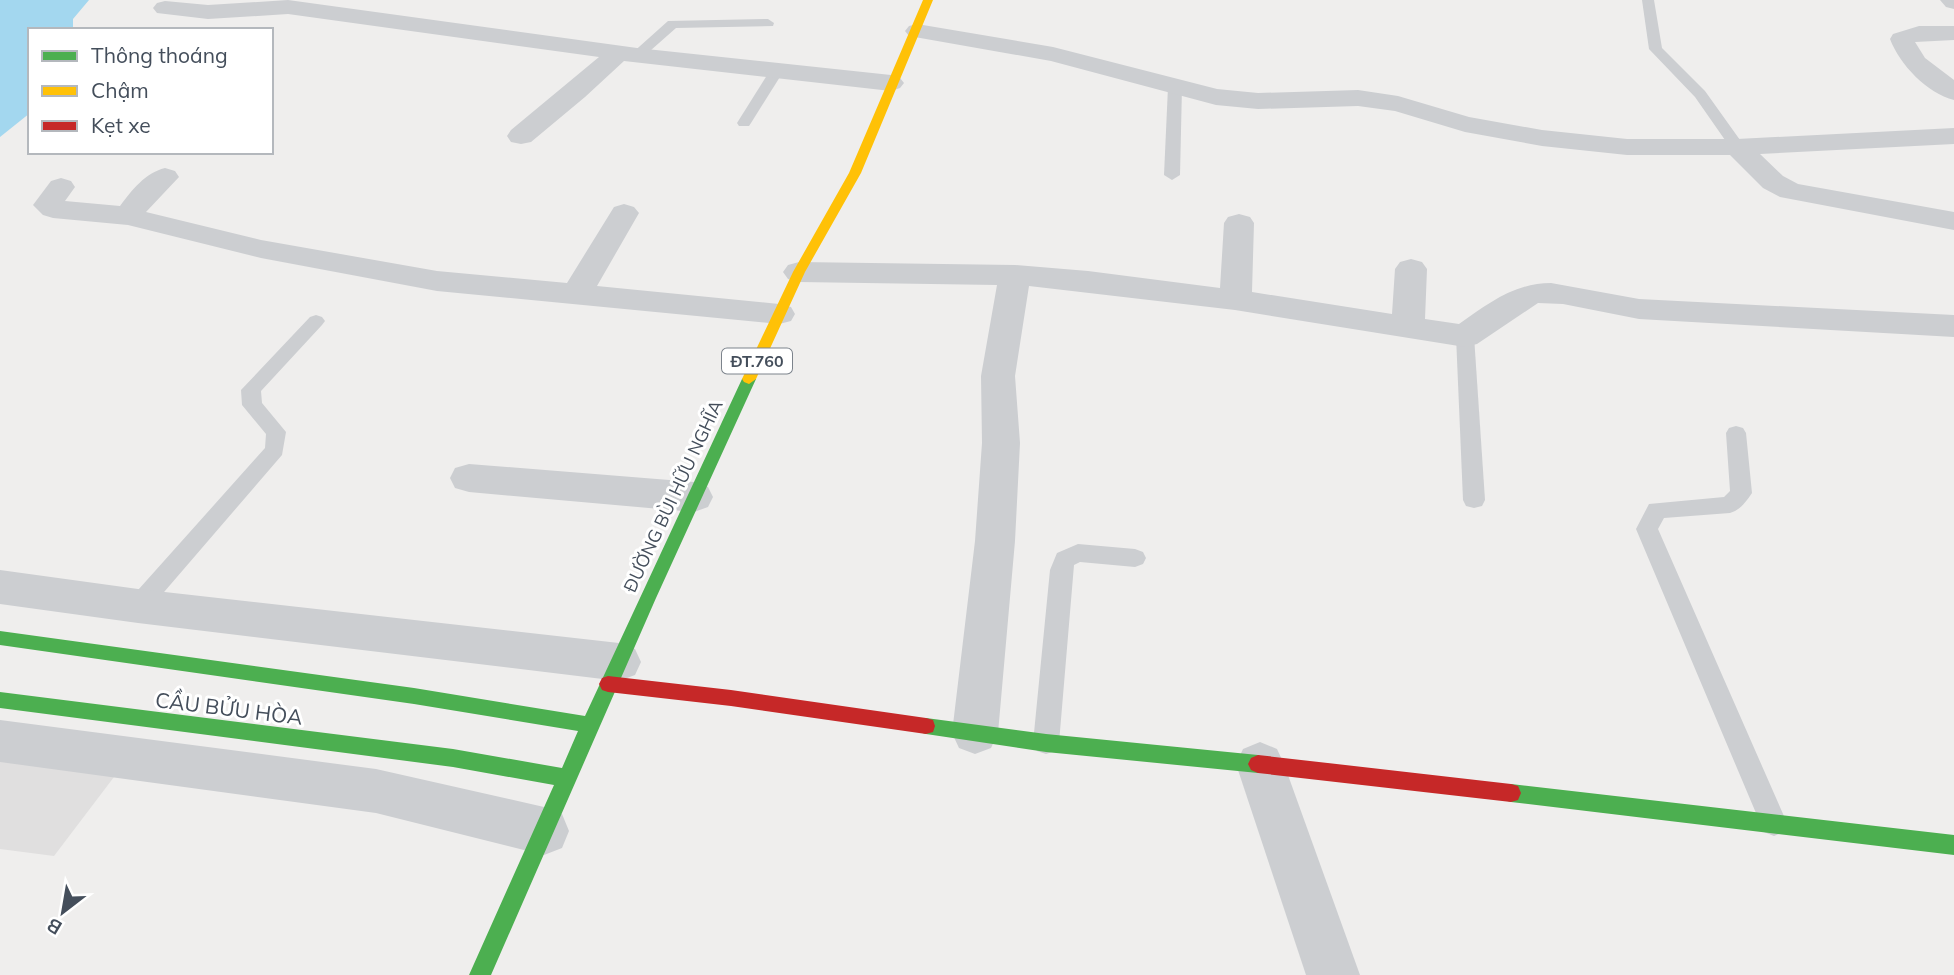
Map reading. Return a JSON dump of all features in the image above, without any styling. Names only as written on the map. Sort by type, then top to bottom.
[{"type":"main road","name":"ĐƯỜNG BÙI HỮU NGHĨA","points":[[480,975],[613,673],[779,314],[799,272],[855,173],[928,0]]},
{"type":"main road","name":"CẦU BỬU HÒA","points":[[0,638],[414,696],[591,725]]},
{"type":"main road","points":[[613,673],[1046,743],[1260,764],[1954,845]]},
{"type":"main road","name":"CẦU BỬU HÒA","points":[[0,700],[453,758],[567,778]]},
{"type":"street","points":[[165,8],[208,12],[288,6],[627,54],[891,83]]},
{"type":"street","points":[[917,31],[1053,54],[1216,97],[1258,101],[1358,98],[1398,104],[1465,124],[1542,138],[1627,147],[1737,147],[1954,136]]},
{"type":"street","points":[[1954,33],[1919,33],[1902,39],[1905,50],[1922,68],[1954,92]]},
{"type":"street","points":[[521,136],[627,54]]},
{"type":"street","points":[[1465,124],[1471,153]]},
{"type":"street","points":[[1737,147],[1773,182],[1790,191],[1954,221]]},
{"type":"street","points":[[128,216],[144,194],[165,177]]},
{"type":"street","points":[[61,187],[48,205],[53,209],[128,216],[261,249],[437,281],[779,314]]},
{"type":"street","points":[[576,295],[624,213]]},
{"type":"street","points":[[1235,300],[1240,223]]},
{"type":"street","points":[[1408,329],[1411,269]]},
{"type":"street","points":[[799,272],[1015,275],[1235,300],[1465,336],[1522,298],[1538,293],[1575,296],[1636,309],[1853,318],[1954,326]]},
{"type":"street","points":[[975,733],[996,531],[1001,443],[998,376],[1015,275]]},
{"type":"street","points":[[469,478],[694,497]]},
{"type":"street","points":[[0,587],[613,673]]},
{"type":"street","points":[[0,741],[376,791],[544,831]]},
{"type":"street","points":[[1260,764],[1333,975]]},
{"type":"lane","points":[[1648,0],[1656,48],[1700,94],[1737,147]]},
{"type":"lane","points":[[627,54],[674,24],[768,23]]},
{"type":"lane","points":[[744,123],[776,72]]},
{"type":"lane","points":[[1172,175],[1175,87]]},
{"type":"lane","points":[[138,606],[275,450],[276,432],[252,405],[251,390],[316,321]]},
{"type":"lane","points":[[1465,336],[1474,500]]},
{"type":"lane","points":[[1736,433],[1741,493],[1730,505],[1657,510],[1647,529],[1774,823]]},
{"type":"lane","points":[[1046,743],[1061,570],[1065,559],[1078,553],[1135,558]]},
{"type":"shaded area","points":[[0,757],[117,773],[54,856],[0,849]]},
{"type":"water","points":[[0,0],[89,0],[73,19],[73,28],[28,28],[28,115],[0,137]]},
{"type":"traffic: fast","points":[[480,975],[647,598],[749,379]]},
{"type":"traffic: fast","points":[[0,638],[414,696],[591,725]]},
{"type":"traffic: fast","points":[[0,700],[453,758],[567,778]]},
{"type":"traffic: fast","points":[[926,726],[1046,743],[1258,764]]},
{"type":"traffic: fast","points":[[1511,793],[1954,845]]},
{"type":"traffic: slow","points":[[749,379],[799,272],[855,173],[928,0]]},
{"type":"traffic: jam","points":[[608,684],[731,698],[926,726]]},
{"type":"traffic: jam","points":[[1258,764],[1511,793]]}]
